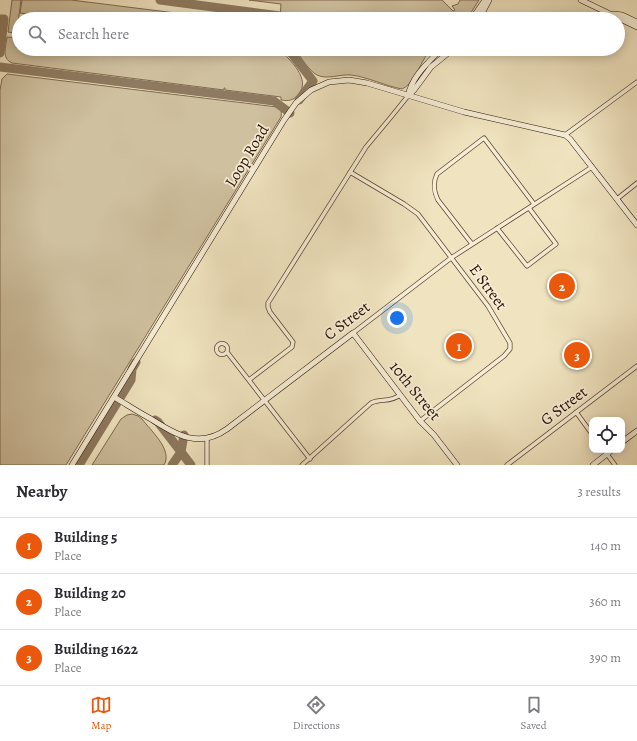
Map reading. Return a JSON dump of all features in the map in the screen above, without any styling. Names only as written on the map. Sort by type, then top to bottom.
[{"type":"street","points":[[478,12],[483,0]]},
{"type":"street","points":[[480,12],[489,0]]},
{"type":"street","points":[[581,0],[607,12]]},
{"type":"street","points":[[625,17],[637,22]]},
{"type":"street","points":[[625,21],[637,27]]},
{"type":"street","points":[[408,96],[410,88],[421,69],[434,56]]},
{"type":"street","points":[[249,380],[292,347],[293,342],[270,312],[268,305],[370,141],[391,118],[431,67],[444,56]]},
{"type":"street","name":"Loop Road","points":[[72,465],[284,120],[296,103],[306,94],[318,86],[329,82],[342,80],[361,82],[464,112],[565,135]]},
{"type":"street","points":[[637,82],[565,135],[570,139],[637,225]]},
{"type":"street","points":[[472,244],[438,200],[435,182],[437,174],[484,138],[534,204]]},
{"type":"street","name":"C Street","points":[[114,396],[177,434],[192,439],[207,439],[223,432],[451,258],[592,167]]},
{"type":"street","name":"E Street","points":[[350,172],[414,211],[421,218],[495,316],[509,340],[510,348],[504,356],[420,421]]},
{"type":"street","points":[[617,199],[637,183]]},
{"type":"street","points":[[497,228],[527,266],[556,244],[528,208]]},
{"type":"street","name":"10th Street","points":[[353,333],[420,421],[434,435],[457,465]]},
{"type":"street","points":[[227,352],[310,459]]},
{"type":"street","name":"G Street","points":[[507,465],[637,366]]},
{"type":"street","points":[[302,465],[371,403],[376,401],[392,400],[400,395]]},
{"type":"street","points":[[576,412],[589,430]]},
{"type":"street","points":[[625,440],[637,431]]},
{"type":"street","points":[[207,439],[207,465]]},
{"type":"street","points":[[593,465],[605,453]]},
{"type":"street","points":[[607,453],[616,465]]},
{"type":"shaded area","points":[[12,0],[21,0],[19,12],[12,12],[12,33],[8,32]]},
{"type":"shaded area","points":[[22,0],[71,0],[168,12],[20,12]]},
{"type":"shaded area","points":[[249,0],[442,0],[453,11],[455,10],[452,6],[458,4],[460,0],[479,0],[471,12],[280,12],[281,4]]},
{"type":"shaded area","points":[[7,37],[12,37],[12,56],[286,56],[298,70],[301,77],[302,89],[294,98],[290,100],[281,100],[281,97],[225,90],[225,88],[224,90],[12,63],[6,58],[5,48]]},
{"type":"shaded area","points":[[300,56],[426,56],[412,80],[402,89],[351,75],[325,77],[317,75],[308,67]]},
{"type":"shaded area","points":[[7,74],[277,107],[281,112],[281,117],[66,465],[0,465],[0,90],[2,79]]},
{"type":"shaded area","points":[[132,414],[142,419],[160,441],[166,453],[164,465],[92,465],[121,419]]},
{"type":"taxiway","points":[[160,0],[250,12]]},
{"type":"taxiway","points":[[0,19],[4,19],[0,53]]},
{"type":"taxiway","points":[[293,56],[313,81],[299,100]]},
{"type":"taxiway","points":[[0,67],[274,101],[290,113]]},
{"type":"taxiway","points":[[79,465],[131,380],[132,369],[136,362]]},
{"type":"taxiway","points":[[155,420],[191,465]]},
{"type":"taxiway","points":[[172,465],[181,452],[184,435]]},
{"type":"place","name":"Building 20","points":[[562,286]]},
{"type":"place","name":"Building 5","points":[[459,346]]},
{"type":"place","name":"Building 1622","points":[[577,355]]}]
